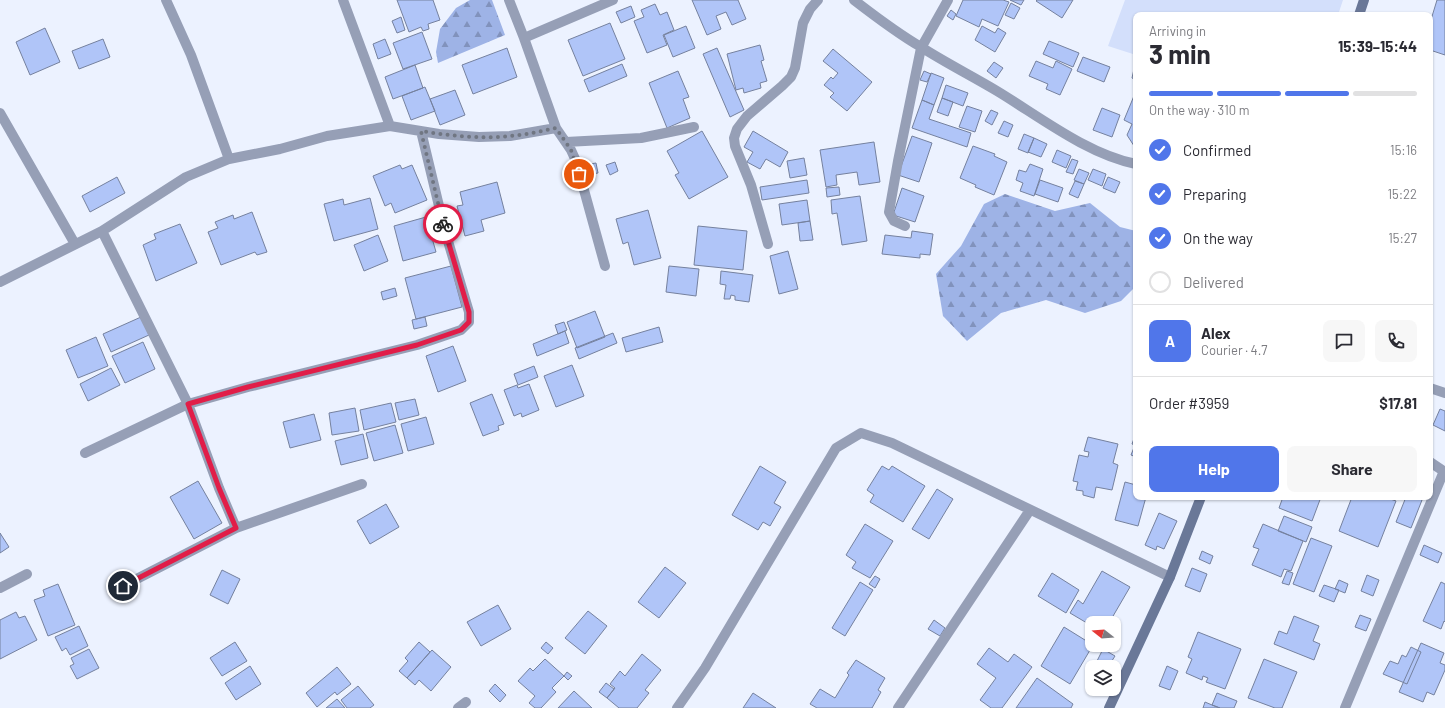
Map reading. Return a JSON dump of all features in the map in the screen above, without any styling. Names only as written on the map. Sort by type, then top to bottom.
[{"type":"street","points":[[166,0],[191,55],[229,159]]},
{"type":"street","points":[[343,0],[390,126]]},
{"type":"street","points":[[509,0],[556,128],[566,142],[576,162],[605,266]]},
{"type":"street","points":[[524,38],[613,0]]},
{"type":"street","points":[[768,244],[751,185],[734,146],[734,138],[737,129],[747,116],[792,77],[803,23],[810,9],[818,0]]},
{"type":"street","points":[[854,0],[921,48],[998,91],[1062,131],[1104,155],[1120,161],[1133,163]]},
{"type":"street","points":[[905,226],[894,221],[889,212],[898,161],[921,48],[948,0]]},
{"type":"street","points":[[1360,12],[1364,0]]},
{"type":"street","points":[[0,113],[75,244]]},
{"type":"street","points":[[0,282],[102,231],[186,177],[229,159],[280,150],[327,136],[390,126],[439,134],[479,137],[510,136],[556,128]]},
{"type":"street","points":[[566,142],[641,138],[694,127]]},
{"type":"street","points":[[85,453],[188,404],[248,387],[417,345],[461,330],[469,322],[469,312],[445,231],[421,131]]},
{"type":"street","points":[[102,231],[188,404],[219,488],[236,528]]},
{"type":"street","points":[[1433,389],[1445,393]]},
{"type":"street","points":[[677,708],[705,668],[836,448],[862,433],[892,443],[1170,577]]},
{"type":"street","points":[[1433,464],[1444,472],[1433,498]]},
{"type":"street","points":[[123,586],[236,528],[362,484]]},
{"type":"street","points":[[1109,708],[1170,577],[1200,500]]},
{"type":"street","points":[[1345,708],[1432,500]]},
{"type":"street","points":[[898,708],[1030,510]]},
{"type":"street","points":[[0,588],[27,574]]},
{"type":"green space","points":[[470,0],[492,0],[505,35],[438,63],[436,52],[440,29],[456,8]]},
{"type":"green space","points":[[1005,194],[1055,211],[1090,203],[1120,227],[1133,230],[1133,289],[1121,301],[1085,313],[1046,300],[1001,313],[967,341],[943,316],[936,274],[961,246],[984,204]]},
{"type":"shaded area","points":[[1125,0],[1343,0],[1339,12],[1133,12],[1133,54],[1108,46]]},
{"type":"building","points":[[397,0],[433,0],[440,20],[428,24],[429,29],[423,31],[421,27],[409,32]]},
{"type":"building","points":[[692,0],[738,0],[746,19],[732,25],[726,12],[716,16],[721,29],[707,35]]},
{"type":"building","points":[[963,0],[1003,0],[1009,2],[998,26],[982,19],[979,27],[956,16]]},
{"type":"building","points":[[1010,0],[1024,0],[1021,5]]},
{"type":"building","points":[[1073,0],[1062,18],[1036,1]]},
{"type":"building","points":[[1437,0],[1445,0],[1445,55],[1433,51],[1433,13]]},
{"type":"building","points":[[1011,3],[1020,8],[1014,19],[1005,15]]},
{"type":"building","points":[[655,4],[660,15],[667,12],[674,30],[663,35],[667,45],[647,53],[634,21],[644,17],[641,10]]},
{"type":"building","points":[[631,6],[635,17],[621,23],[616,12]]},
{"type":"building","points":[[951,10],[956,14],[953,20],[947,16]]},
{"type":"building","points":[[401,17],[405,30],[397,33],[392,21]]},
{"type":"building","points":[[610,23],[625,59],[583,76],[568,40]]},
{"type":"building","points":[[686,26],[695,48],[673,57],[664,35]]},
{"type":"building","points":[[982,26],[995,33],[998,28],[1006,33],[995,52],[975,40]]},
{"type":"building","points":[[45,28],[60,62],[30,75],[16,42]]},
{"type":"building","points":[[422,32],[432,59],[403,69],[393,43]]},
{"type":"building","points":[[103,39],[110,57],[79,69],[72,51]]},
{"type":"building","points":[[385,39],[391,54],[378,59],[373,44]]},
{"type":"building","points":[[1049,41],[1079,53],[1073,67],[1043,54]]},
{"type":"building","points":[[760,45],[764,60],[761,61],[767,81],[760,83],[761,88],[744,93],[743,88],[736,90],[727,54]]},
{"type":"building","points":[[507,48],[517,77],[473,94],[462,65]]},
{"type":"building","points":[[717,48],[744,110],[730,117],[703,54]]},
{"type":"building","points":[[833,49],[872,82],[847,111],[830,97],[834,93],[824,85],[831,77],[833,79],[838,73],[823,61]]},
{"type":"building","points":[[1083,57],[1110,67],[1104,82],[1077,71]]},
{"type":"building","points":[[1036,61],[1053,68],[1056,61],[1072,69],[1060,95],[1046,89],[1048,84],[1029,76]]},
{"type":"building","points":[[994,62],[1003,68],[996,78],[987,71]]},
{"type":"building","points":[[622,64],[627,76],[589,92],[584,80]]},
{"type":"building","points":[[415,65],[423,88],[393,99],[385,77]]},
{"type":"building","points":[[678,71],[689,97],[683,99],[690,118],[667,128],[649,83]]},
{"type":"building","points":[[924,71],[931,74],[927,82],[920,80]]},
{"type":"building","points":[[931,73],[944,78],[934,105],[922,100]]},
{"type":"building","points":[[946,85],[968,93],[963,106],[942,98]]},
{"type":"building","points":[[425,87],[435,111],[411,120],[402,96]]},
{"type":"building","points":[[455,90],[465,115],[440,125],[430,99]]},
{"type":"building","points":[[942,98],[953,102],[948,116],[937,112]]},
{"type":"building","points":[[1133,98],[1133,144],[1127,135],[1132,124],[1124,120]]},
{"type":"building","points":[[922,100],[934,105],[929,119],[971,133],[967,147],[912,128]]},
{"type":"building","points":[[967,106],[982,111],[975,132],[959,127]]},
{"type":"building","points":[[1102,108],[1120,115],[1112,137],[1093,130]]},
{"type":"building","points":[[991,110],[998,113],[992,125],[985,121]]},
{"type":"building","points":[[1004,121],[1013,125],[1008,137],[998,133]]},
{"type":"building","points":[[702,131],[728,177],[689,199],[675,175],[679,173],[667,151]]},
{"type":"building","points":[[753,131],[788,152],[780,167],[766,159],[760,169],[747,162],[753,152],[744,147]]},
{"type":"building","points":[[1024,134],[1034,138],[1028,153],[1018,149]]},
{"type":"building","points":[[912,136],[932,143],[919,182],[898,175]]},
{"type":"building","points":[[1034,138],[1047,144],[1041,157],[1028,152]]},
{"type":"building","points":[[874,142],[880,182],[859,185],[857,172],[836,175],[837,185],[826,187],[820,150]]},
{"type":"building","points":[[973,146],[995,154],[994,156],[1007,162],[994,195],[975,187],[976,185],[960,178]]},
{"type":"building","points":[[1057,150],[1071,156],[1066,168],[1052,162]]},
{"type":"building","points":[[804,158],[807,175],[790,178],[787,161]]},
{"type":"building","points":[[1072,159],[1078,161],[1073,174],[1066,172]]},
{"type":"building","points":[[615,162],[618,171],[610,175],[606,165]]},
{"type":"building","points":[[596,163],[598,173],[592,174],[590,164]]},
{"type":"building","points":[[1030,164],[1043,169],[1034,196],[1020,191],[1023,183],[1016,180],[1019,170],[1026,172]]},
{"type":"building","points":[[400,165],[402,169],[412,165],[427,200],[395,213],[391,203],[385,206],[373,176]]},
{"type":"building","points":[[1079,169],[1089,173],[1084,184],[1074,180]]},
{"type":"building","points":[[1093,169],[1106,174],[1102,186],[1088,180]]},
{"type":"building","points":[[117,177],[125,193],[90,212],[82,196]]},
{"type":"building","points":[[1108,177],[1120,182],[1115,193],[1103,188]]},
{"type":"building","points":[[807,180],[809,193],[762,200],[760,187]]},
{"type":"building","points":[[1040,180],[1063,188],[1058,202],[1035,194]]},
{"type":"building","points":[[1075,181],[1084,184],[1078,198],[1069,194]]},
{"type":"building","points":[[497,182],[505,213],[481,220],[484,231],[465,236],[457,206],[463,205],[460,192]]},
{"type":"building","points":[[839,187],[840,195],[827,197],[826,188]]},
{"type":"building","points":[[902,188],[924,196],[915,222],[893,215]]},
{"type":"building","points":[[860,196],[867,241],[842,245],[837,213],[832,214],[831,200]]},
{"type":"building","points":[[370,198],[378,229],[334,241],[324,204],[343,199],[344,205]]},
{"type":"building","points":[[807,200],[810,221],[782,225],[779,204]]},
{"type":"building","points":[[648,210],[661,258],[634,265],[628,242],[623,244],[616,219]]},
{"type":"building","points":[[252,212],[267,252],[257,255],[255,252],[221,265],[208,232],[218,228],[215,222],[233,215],[234,219]]},
{"type":"building","points":[[426,217],[436,252],[403,261],[394,226]]},
{"type":"building","points":[[810,221],[813,240],[800,241],[798,223]]},
{"type":"building","points":[[180,224],[197,263],[156,281],[143,245],[156,239],[154,234]]},
{"type":"building","points":[[698,226],[747,231],[743,270],[694,265]]},
{"type":"building","points":[[912,231],[933,234],[930,255],[920,254],[920,258],[882,254],[885,235],[911,238]]},
{"type":"building","points":[[378,235],[388,261],[364,271],[354,245]]},
{"type":"building","points":[[788,251],[798,289],[779,294],[770,256]]},
{"type":"building","points":[[451,266],[462,307],[416,319],[405,278]]},
{"type":"building","points":[[669,266],[699,269],[696,296],[666,292]]},
{"type":"building","points":[[721,271],[753,275],[749,302],[735,300],[735,296],[731,295],[730,299],[724,299],[726,285],[720,284]]},
{"type":"building","points":[[395,288],[397,296],[383,300],[381,292]]},
{"type":"building","points":[[595,311],[605,337],[577,348],[567,322]]},
{"type":"building","points":[[141,317],[149,335],[111,352],[103,334]]},
{"type":"building","points":[[425,317],[427,326],[414,329],[412,320]]},
{"type":"building","points":[[564,322],[567,330],[558,334],[555,325]]},
{"type":"building","points":[[659,327],[663,342],[626,352],[622,338]]},
{"type":"building","points":[[565,331],[569,343],[537,356],[533,344]]},
{"type":"building","points":[[613,333],[617,343],[579,359],[575,348]]},
{"type":"building","points":[[96,337],[108,366],[78,378],[66,350]]},
{"type":"building","points":[[143,342],[155,369],[125,383],[112,356]]},
{"type":"building","points":[[453,346],[466,381],[438,392],[426,356]]},
{"type":"building","points":[[572,365],[584,396],[556,407],[544,376]]},
{"type":"building","points":[[534,366],[538,377],[518,385],[514,374]]},
{"type":"building","points":[[111,368],[120,385],[88,401],[80,384]]},
{"type":"building","points":[[529,384],[539,410],[522,417],[521,413],[514,416],[504,390],[517,385],[518,388]]},
{"type":"building","points":[[492,394],[504,424],[498,426],[499,430],[483,436],[470,403]]},
{"type":"building","points":[[415,399],[419,415],[399,420],[395,403]]},
{"type":"building","points":[[391,403],[396,422],[364,430],[360,410]]},
{"type":"building","points":[[355,408],[359,431],[332,435],[329,413]]},
{"type":"building","points":[[1440,409],[1445,411],[1445,431],[1433,425]]},
{"type":"building","points":[[314,414],[321,440],[290,448],[283,422]]},
{"type":"building","points":[[426,417],[434,444],[408,451],[401,424]]},
{"type":"building","points":[[395,425],[403,453],[374,461],[366,433]]},
{"type":"building","points":[[363,434],[368,458],[341,465],[335,441]]},
{"type":"building","points":[[1088,437],[1118,444],[1113,463],[1118,465],[1112,490],[1096,487],[1094,498],[1083,495],[1083,491],[1076,490],[1078,482],[1073,481],[1079,455],[1088,457],[1089,452],[1084,451]]},
{"type":"building","points":[[760,466],[786,482],[774,503],[781,507],[770,526],[763,522],[758,530],[732,515]]},
{"type":"building","points":[[882,466],[889,470],[892,466],[925,486],[903,522],[870,502],[874,495],[867,490]]},
{"type":"building","points":[[198,481],[222,523],[194,539],[170,497]]},
{"type":"building","points":[[1125,482],[1133,484],[1133,500],[1145,500],[1138,526],[1115,520]]},
{"type":"building","points":[[937,489],[953,499],[929,539],[912,529]]},
{"type":"building","points":[[1282,500],[1320,500],[1312,521],[1279,508]]},
{"type":"building","points":[[1351,500],[1396,501],[1378,547],[1339,531]]},
{"type":"building","points":[[1405,500],[1422,500],[1411,528],[1396,522]]},
{"type":"building","points":[[386,504],[399,527],[370,544],[357,521]]},
{"type":"building","points":[[1159,513],[1177,521],[1164,549],[1157,546],[1156,550],[1145,545]]},
{"type":"building","points":[[1284,516],[1312,527],[1306,542],[1278,531]]},
{"type":"building","points":[[865,524],[893,541],[870,578],[852,568],[856,562],[846,555]]},
{"type":"building","points":[[1263,524],[1303,541],[1291,571],[1284,569],[1281,577],[1252,565],[1259,549],[1253,547]]},
{"type":"building","points":[[0,533],[9,547],[0,553]]},
{"type":"building","points":[[1311,538],[1332,546],[1314,592],[1293,584]]},
{"type":"building","points":[[1424,545],[1442,553],[1438,563],[1420,555]]},
{"type":"building","points":[[1202,551],[1213,556],[1210,564],[1199,559]]},
{"type":"building","points":[[665,567],[686,583],[659,618],[638,602]]},
{"type":"building","points":[[1192,568],[1207,574],[1200,592],[1185,586]]},
{"type":"building","points":[[222,570],[240,579],[228,604],[210,595]]},
{"type":"building","points":[[1102,571],[1130,587],[1113,616],[1085,616],[1085,622],[1070,613],[1078,600],[1083,604]]},
{"type":"building","points":[[1287,571],[1293,573],[1289,585],[1282,583]]},
{"type":"building","points":[[1052,573],[1079,590],[1066,613],[1038,596]]},
{"type":"building","points":[[1367,575],[1379,580],[1373,596],[1361,591]]},
{"type":"building","points":[[875,576],[880,579],[875,588],[869,584]]},
{"type":"building","points":[[1339,580],[1348,584],[1345,593],[1335,589]]},
{"type":"building","points":[[860,582],[873,590],[845,636],[832,628]]},
{"type":"building","points":[[1441,582],[1445,584],[1445,622],[1444,621],[1441,629],[1423,621]]},
{"type":"building","points":[[58,584],[75,625],[48,636],[34,600],[45,596],[43,590]]},
{"type":"building","points":[[1324,585],[1339,590],[1334,602],[1319,596]]},
{"type":"building","points":[[498,605],[511,629],[481,646],[467,622]]},
{"type":"building","points":[[588,611],[607,626],[585,654],[565,638]]},
{"type":"building","points":[[16,612],[19,618],[25,616],[37,640],[0,659],[0,620]]},
{"type":"building","points":[[1360,615],[1371,619],[1366,631],[1355,627]]},
{"type":"building","points":[[1294,616],[1319,626],[1313,641],[1320,644],[1314,660],[1274,644],[1279,631],[1287,634]]},
{"type":"building","points":[[934,620],[945,628],[940,636],[928,629]]},
{"type":"building","points":[[79,626],[88,646],[70,655],[66,648],[62,651],[55,637]]},
{"type":"building","points":[[1064,627],[1085,640],[1085,652],[1089,652],[1070,684],[1041,666]]},
{"type":"building","points":[[1198,632],[1241,649],[1225,689],[1206,682],[1208,678],[1203,676],[1202,680],[1186,673],[1192,659],[1188,657]]},
{"type":"building","points":[[235,642],[247,661],[222,676],[210,658]]},
{"type":"building","points":[[419,642],[430,652],[407,678],[399,671],[408,661],[405,658]]},
{"type":"building","points":[[546,642],[553,648],[548,654],[541,648]]},
{"type":"building","points":[[1421,643],[1444,653],[1440,663],[1445,665],[1445,670],[1434,695],[1427,692],[1423,702],[1399,692]]},
{"type":"building","points":[[1411,647],[1421,652],[1407,684],[1383,674],[1390,661],[1398,664],[1402,655],[1406,657]]},
{"type":"building","points":[[989,648],[1008,662],[1014,654],[1032,667],[1002,708],[991,708],[980,700],[996,678],[977,664]]},
{"type":"building","points":[[89,649],[99,668],[77,679],[70,666],[74,664],[71,658]]},
{"type":"building","points":[[432,650],[451,667],[431,691],[419,680],[415,685],[407,678]]},
{"type":"building","points":[[1102,652],[1108,652],[1115,656],[1112,660],[1098,660]]},
{"type":"building","points":[[642,654],[661,670],[645,690],[649,693],[637,708],[619,708],[607,698],[615,688],[610,684],[620,671],[625,676]]},
{"type":"building","points":[[545,659],[564,676],[552,688],[556,692],[541,708],[535,708],[529,703],[535,696],[518,681],[530,668],[533,671]]},
{"type":"building","points":[[1264,659],[1297,672],[1282,708],[1275,708],[1248,698]]},
{"type":"building","points":[[856,660],[885,678],[878,690],[881,692],[872,708],[817,708],[810,704],[820,689],[835,698],[849,675],[847,673]]},
{"type":"building","points":[[250,666],[261,684],[236,700],[225,683]]},
{"type":"building","points":[[1167,666],[1178,671],[1170,690],[1159,686]]},
{"type":"building","points":[[337,667],[351,684],[337,695],[335,692],[317,707],[306,693]]},
{"type":"building","points":[[567,672],[572,676],[568,680],[564,676]]},
{"type":"building","points":[[1037,678],[1073,704],[1071,708],[1016,708]]},
{"type":"building","points":[[606,683],[614,689],[607,698],[599,692]]},
{"type":"building","points":[[495,684],[506,695],[500,702],[489,691]]},
{"type":"building","points":[[358,686],[374,705],[370,708],[347,708],[341,700]]},
{"type":"building","points":[[574,691],[592,708],[558,708]]},
{"type":"building","points":[[753,693],[776,708],[743,708]]},
{"type":"building","points":[[1217,693],[1237,701],[1234,708],[1220,708],[1212,705]]},
{"type":"building","points":[[337,699],[345,708],[326,708]]},
{"type":"building","points":[[1205,702],[1212,705],[1220,708],[1203,708]]},
{"type":"way so far","points":[[443,224],[421,131],[479,137],[510,136],[556,128],[571,150],[579,174]]},
{"type":"route","points":[[123,586],[236,528],[219,488],[188,404],[248,387],[417,345],[461,330],[469,322],[469,312],[443,224]]}]
